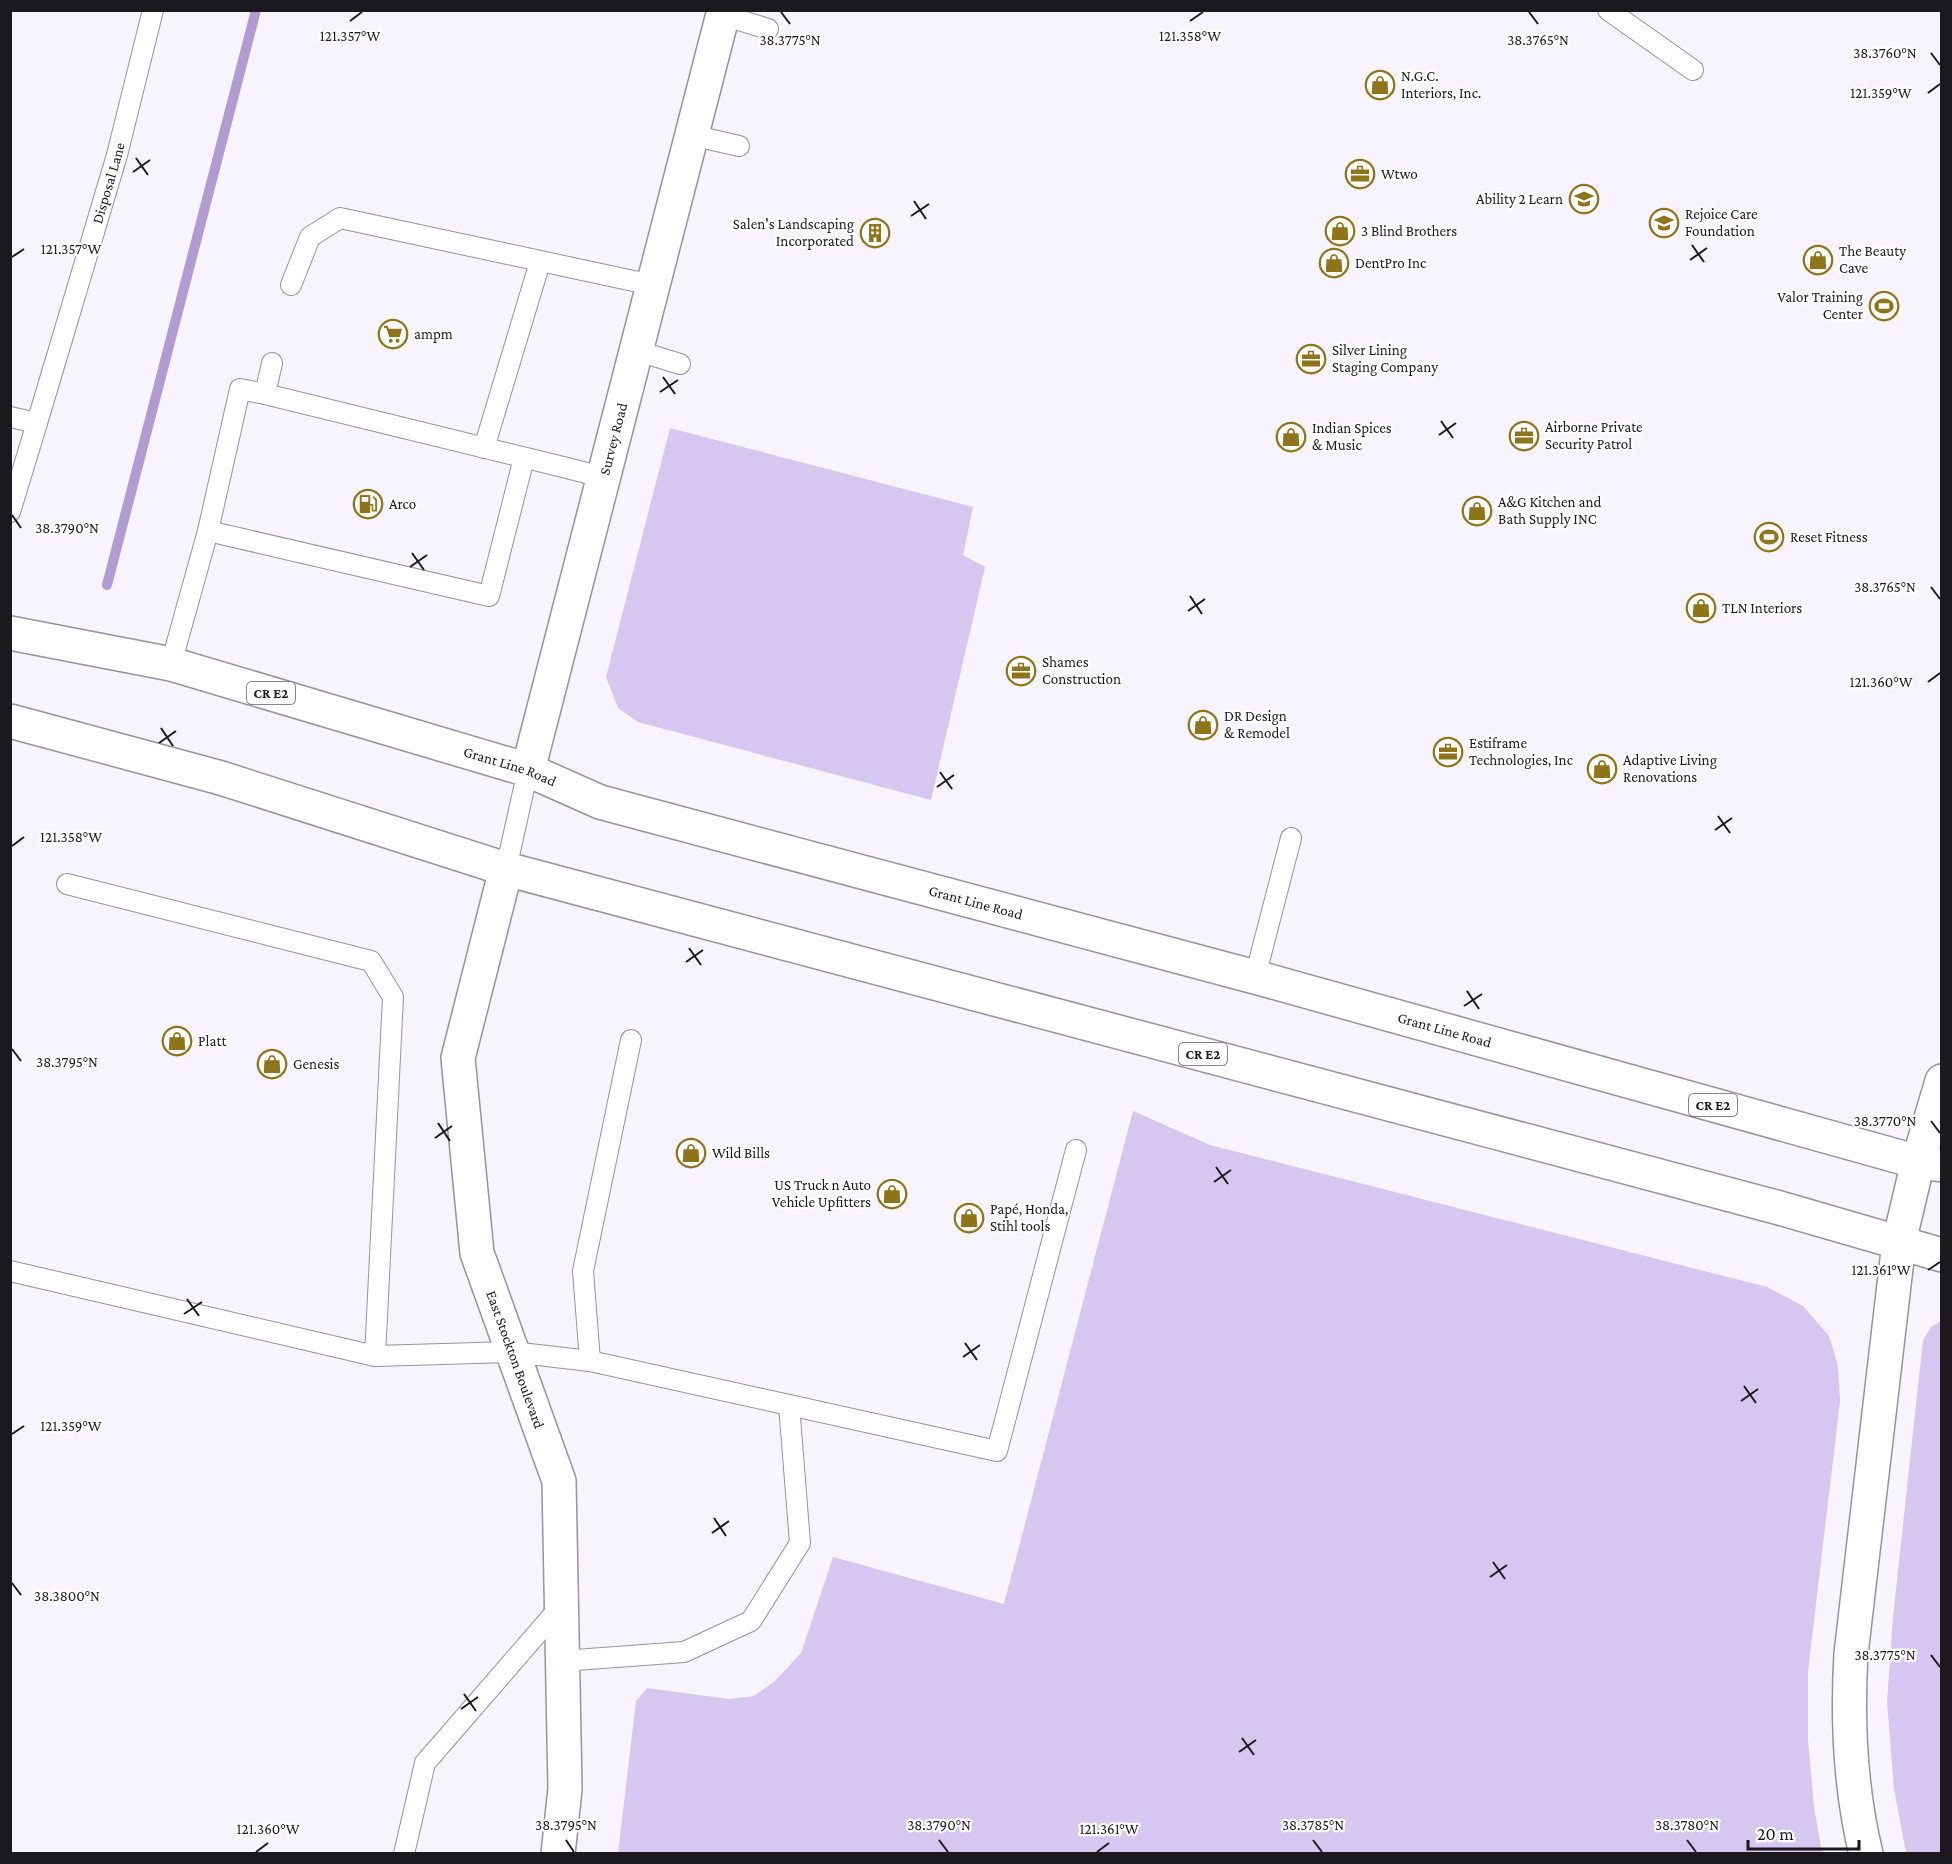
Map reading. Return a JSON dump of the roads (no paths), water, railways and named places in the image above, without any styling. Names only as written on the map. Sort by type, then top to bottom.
[{"type":"main road","name":"Survey Road","points":[[528,770],[723,13]]},
{"type":"main road","name":"Grant Line Road","points":[[10,633],[171,664],[528,770],[600,802],[1255,977],[1930,1163]]},
{"type":"main road","name":"CR E2","points":[[10,721],[221,778],[506,869],[1764,1204],[1941,1255]]},
{"type":"main road","name":"East Stockton Boulevard","points":[[506,869],[458,1058],[477,1253],[560,1481],[565,1789],[558,1854]]},
{"type":"main road","points":[[1866,1854],[1853,1789],[1849,1741],[1851,1654],[1899,1242],[1930,1163],[1941,1081]]},
{"type":"lane","name":"Disposal Lane","points":[[10,512],[117,155],[153,10]]},
{"type":"lane","points":[[1608,10],[1693,70]]},
{"type":"lane","points":[[723,13],[768,28]]},
{"type":"lane","points":[[691,135],[739,146]]},
{"type":"lane","points":[[291,285],[310,237],[340,218],[652,285]]},
{"type":"lane","points":[[484,448],[540,262]]},
{"type":"lane","points":[[635,350],[680,364]]},
{"type":"lane","points":[[265,394],[272,363]]},
{"type":"lane","points":[[171,664],[208,531],[240,389],[602,477]]},
{"type":"lane","points":[[10,417],[37,423]]},
{"type":"lane","points":[[208,531],[489,596],[524,458]]},
{"type":"lane","name":"Survey Road","points":[[506,869],[528,770]]},
{"type":"lane","points":[[1255,977],[1291,838]]},
{"type":"lane","points":[[66,884],[371,961],[393,997],[375,1356]]},
{"type":"lane","points":[[590,1361],[583,1271],[631,1040]]},
{"type":"lane","points":[[10,1271],[375,1356],[513,1352],[590,1361],[997,1451],[1076,1150]]},
{"type":"lane","points":[[562,1661],[684,1652],[751,1621],[800,1543],[789,1405]]},
{"type":"lane","points":[[404,1854],[425,1763],[561,1606]]},
{"type":"waterway","points":[[107,585],[256,10]]},
{"type":"place","name":"N.G.C. Interiors, Inc.","points":[[1380,85]]},
{"type":"place","name":"Wtwo","points":[[1360,174]]},
{"type":"place","name":"Ability 2 Learn","points":[[1584,199]]},
{"type":"place","name":"Rejoice Care Foundation","points":[[1664,223]]},
{"type":"place","name":"3 Blind Brothers","points":[[1340,231]]},
{"type":"place","name":"Salen's Landscaping Incorporated","points":[[875,233]]},
{"type":"place","name":"The Beauty Cave","points":[[1818,260]]},
{"type":"place","name":"DentPro Inc","points":[[1334,263]]},
{"type":"place","name":"Valor Training Center","points":[[1884,306]]},
{"type":"place","name":"ampm","points":[[393,334]]},
{"type":"place","name":"Silver Lining Staging Company","points":[[1311,359]]},
{"type":"place","name":"Airborne Private Security Patrol","points":[[1524,436]]},
{"type":"place","name":"Indian Spices & Music","points":[[1291,437]]},
{"type":"place","name":"Arco","points":[[368,504]]},
{"type":"place","name":"A&G Kitchen and Bath Supply INC","points":[[1477,511]]},
{"type":"place","name":"Reset Fitness","points":[[1769,537]]},
{"type":"place","name":"TLN Interiors","points":[[1701,608]]},
{"type":"place","name":"Shames Construction","points":[[1021,671]]},
{"type":"place","name":"DR Design & Remodel","points":[[1203,725]]},
{"type":"place","name":"Estiframe Technologies, Inc","points":[[1448,752]]},
{"type":"place","name":"Adaptive Living Renovations","points":[[1602,769]]},
{"type":"place","name":"Platt","points":[[177,1041]]},
{"type":"place","name":"Genesis","points":[[272,1064]]},
{"type":"place","name":"Wild Bills","points":[[691,1153]]},
{"type":"place","name":"US Truck n Auto Vehicle Upfitters","points":[[892,1194]]},
{"type":"place","name":"Papé, Honda, Stihl tools","points":[[969,1218]]}]
